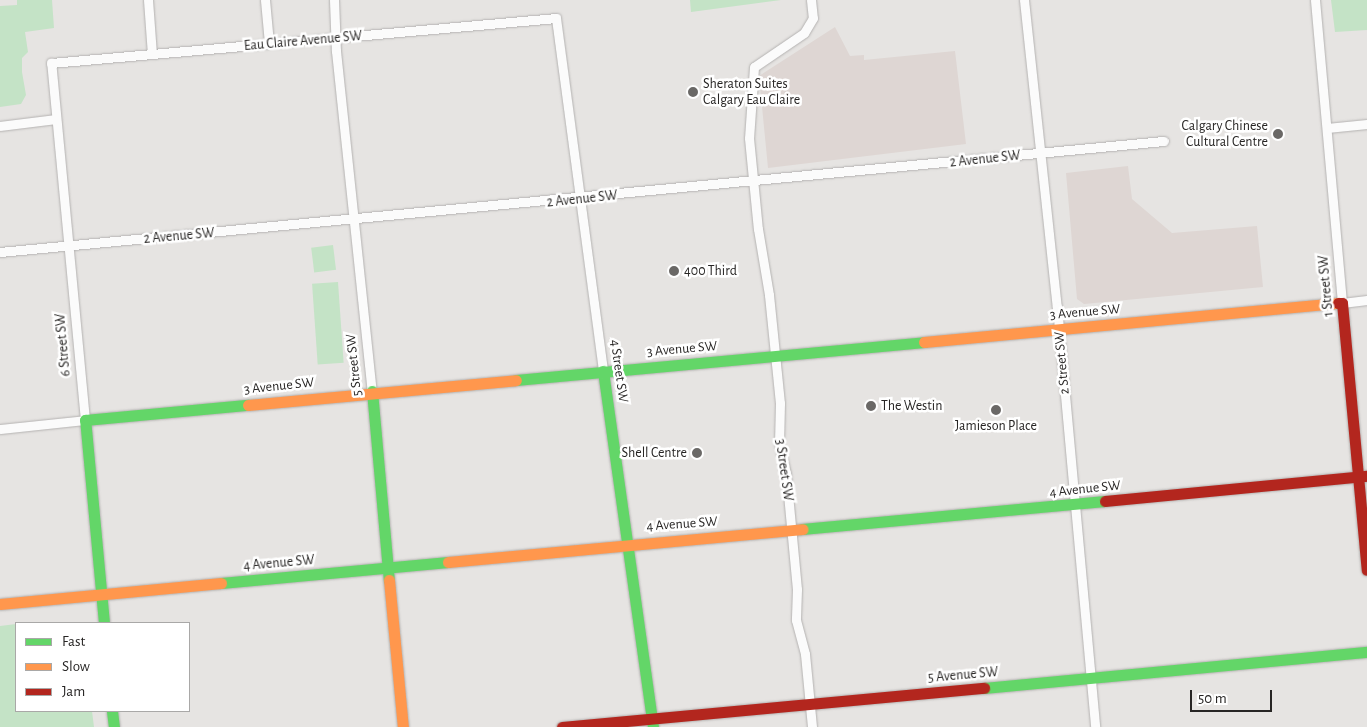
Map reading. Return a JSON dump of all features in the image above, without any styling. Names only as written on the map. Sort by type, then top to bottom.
[{"type":"main road","name":"3 Avenue SW","points":[[85,420],[372,391],[1342,303]]},
{"type":"main road","name":"1 Street SW","points":[[1342,303],[1363,476],[1367,570]]},
{"type":"main road","name":"4 Street SW","points":[[603,371],[653,723]]},
{"type":"main road","name":"5 Street SW","points":[[372,391],[403,727]]},
{"type":"main road","name":"6 Street SW","points":[[85,420],[104,622]]},
{"type":"main road","name":"4 Avenue SW","points":[[0,604],[389,569],[628,543],[792,531],[1363,476]]},
{"type":"main road","name":"5 Avenue SW","points":[[562,727],[653,723],[810,704],[1367,652]]},
{"type":"main road","points":[[112,712],[114,727]]},
{"type":"street","points":[[148,0],[152,54]]},
{"type":"street","points":[[265,0],[269,44]]},
{"type":"street","name":"5 Street SW","points":[[334,0],[372,391]]},
{"type":"street","name":"3 Street SW","points":[[811,0],[812,18],[804,33],[754,67],[753,109],[749,131],[780,403],[779,443],[786,472],[792,531],[796,620],[805,654],[812,727]]},
{"type":"street","name":"2 Street SW","points":[[1024,0],[1059,329],[1096,727]]},
{"type":"street","name":"1 Street SW","points":[[1315,0],[1328,128],[1342,303]]},
{"type":"street","name":"Eau Claire Avenue SW","points":[[50,63],[556,18]]},
{"type":"street","name":"4 Street SW","points":[[556,18],[603,371]]},
{"type":"street","name":"6 Street SW","points":[[50,63],[85,420]]},
{"type":"street","points":[[0,126],[56,119]]},
{"type":"street","points":[[1328,128],[1367,124]]},
{"type":"street","name":"2 Avenue SW","points":[[0,252],[580,199],[1164,141]]},
{"type":"street","name":"3 Avenue SW","points":[[1342,303],[1367,300]]},
{"type":"street","name":"3 Avenue SW","points":[[0,429],[85,420]]},
{"type":"shaded area","points":[[835,27],[850,56],[864,55],[864,60],[955,51],[966,144],[768,168],[759,76]]},
{"type":"shaded area","points":[[1128,166],[1132,199],[1172,233],[1257,226],[1263,287],[1084,304],[1077,299],[1066,173]]},
{"type":"green space","points":[[17,0],[52,0],[54,28],[25,32],[28,52],[22,58],[22,72],[26,95],[21,104],[0,107],[0,6],[17,5]]},
{"type":"green space","points":[[690,0],[781,0],[691,12]]},
{"type":"green space","points":[[1331,0],[1367,0],[1367,30],[1335,32]]},
{"type":"green space","points":[[333,245],[336,270],[314,272],[311,248]]},
{"type":"green space","points":[[338,282],[344,363],[318,365],[312,284]]},
{"type":"green space","points":[[15,624],[15,712],[92,712],[94,727],[0,727],[0,626]]},
{"type":"traffic: fast","points":[[516,380],[924,342]]},
{"type":"traffic: fast","points":[[603,371],[653,727]]},
{"type":"traffic: fast","points":[[372,391],[389,580]]},
{"type":"traffic: fast","points":[[104,622],[85,420],[248,405]]},
{"type":"traffic: fast","points":[[802,529],[1105,501]]},
{"type":"traffic: fast","points":[[221,583],[448,562]]},
{"type":"traffic: fast","points":[[984,688],[1367,652]]},
{"type":"traffic: fast","points":[[112,712],[114,727]]},
{"type":"traffic: slow","points":[[924,342],[1338,303]]},
{"type":"traffic: slow","points":[[248,405],[516,380]]},
{"type":"traffic: slow","points":[[448,562],[802,529]]},
{"type":"traffic: slow","points":[[389,580],[403,727]]},
{"type":"traffic: slow","points":[[0,604],[221,583]]},
{"type":"traffic: jam","points":[[1338,303],[1342,303],[1367,570]]},
{"type":"traffic: jam","points":[[1105,501],[1367,476]]},
{"type":"traffic: jam","points":[[562,727],[984,688]]},
{"type":"place","name":"Sheraton Suites Calgary Eau Claire","points":[[693,92]]},
{"type":"place","name":"Calgary Chinese Cultural Centre","points":[[1278,134]]},
{"type":"place","name":"400 Third","points":[[674,271]]},
{"type":"place","name":"The Westin","points":[[871,406]]},
{"type":"place","name":"Jamieson Place","points":[[996,410]]},
{"type":"place","name":"Shell Centre","points":[[697,453]]}]
